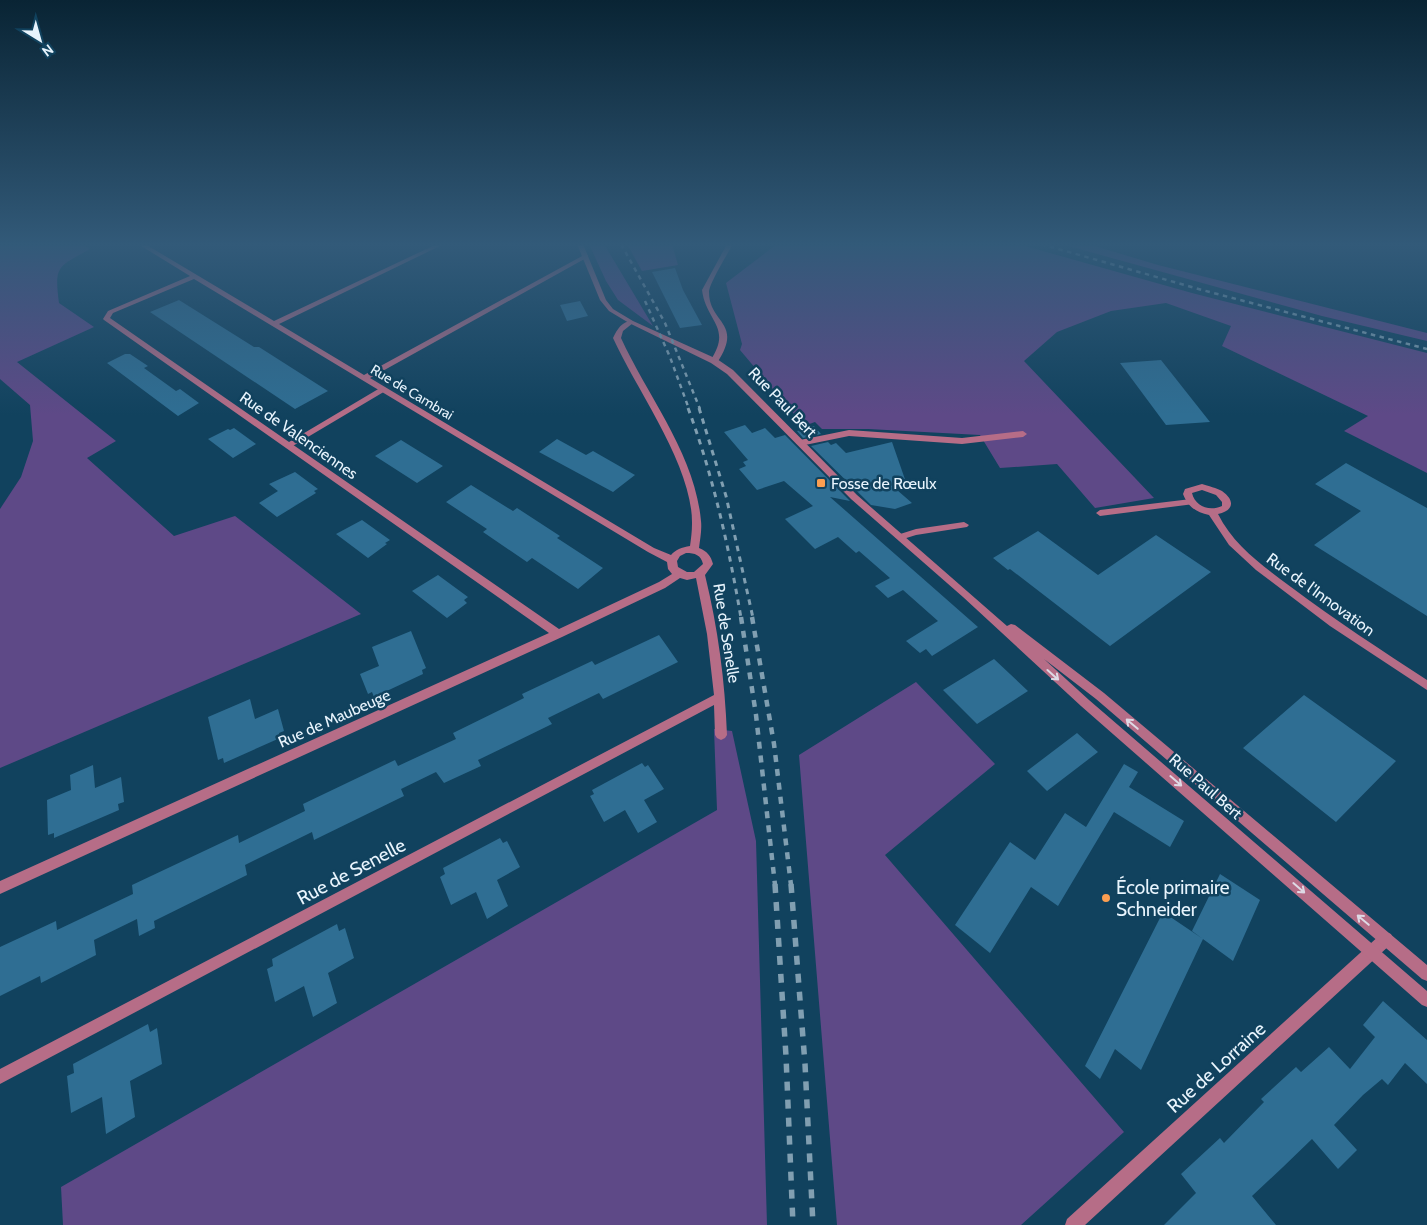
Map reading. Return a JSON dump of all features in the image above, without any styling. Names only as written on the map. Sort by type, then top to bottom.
[{"type":"street","name":"Rue de Valenciennes","points":[[136,301],[110,312],[106,319],[558,634]]},
{"type":"street","name":"Rue de Cambrai","points":[[236,301],[651,550],[672,560]]},
{"type":"street","points":[[273,324],[321,301]]},
{"type":"street","points":[[364,378],[504,301]]},
{"type":"street","name":"Rue Paul Bert","points":[[604,301],[611,310],[631,322],[714,361],[736,378],[842,486],[966,594],[1085,703],[1427,1000]]},
{"type":"street","points":[[709,301],[725,342],[722,351],[714,361]]},
{"type":"street","points":[[631,322],[620,330],[617,338],[683,466],[691,491],[697,528],[694,550]]},
{"type":"street","points":[[288,445],[384,390]]},
{"type":"street","points":[[800,443],[838,434],[860,433],[962,441],[1023,434]]},
{"type":"street","points":[[1202,486],[1214,490],[1224,497],[1227,504],[1222,510],[1212,512],[1200,509],[1191,502],[1187,494],[1191,488],[1202,486]]},
{"type":"street","points":[[1100,514],[1191,502]]},
{"type":"street","name":"Rue de l'Innovation","points":[[1212,512],[1229,539],[1264,571],[1320,614],[1427,686]]},
{"type":"street","points":[[900,537],[916,532],[964,525]]},
{"type":"street","points":[[694,550],[703,553],[708,560],[706,568],[700,574],[688,576],[679,574],[673,569],[672,560],[680,551],[694,550]]},
{"type":"street","name":"Rue de Maubeuge","points":[[0,888],[558,634],[662,585],[679,574]]},
{"type":"street","name":"Rue de Senelle","points":[[700,574],[708,601],[720,697],[721,735]]},
{"type":"street","name":"Rue Paul Bert","points":[[966,594],[1083,682],[1427,974]]},
{"type":"street","name":"Rue de Senelle","points":[[0,1077],[720,697]]},
{"type":"street","name":"Rue de Lorraine","points":[[1073,1225],[1386,939]]},
{"type":"shaded area","points":[[0,301],[59,301],[94,327],[17,362],[116,441],[87,458],[174,536],[235,516],[361,614],[0,768],[0,509],[21,477],[33,441],[30,405],[0,379]]},
{"type":"shaded area","points":[[620,301],[638,301],[653,326]]},
{"type":"shaded area","points":[[731,301],[1224,301],[1427,353],[1427,473],[1344,431],[1368,416],[1222,346],[1231,326],[1166,303],[1111,311],[1057,332],[1024,361],[1154,498],[1095,508],[1057,464],[1000,468],[980,435],[868,429],[822,429],[815,422],[804,426],[740,350],[742,344]]},
{"type":"shaded area","points":[[1268,301],[1301,301],[1427,333],[1427,341]]},
{"type":"shaded area","points":[[916,682],[995,764],[885,855],[1124,1132],[1021,1225],[837,1225],[799,755]]},
{"type":"shaded area","points":[[714,729],[732,731],[756,841],[767,1225],[63,1225],[61,1187],[717,810]]},
{"type":"building","points":[[176,301],[181,301],[254,347],[259,347],[328,391],[295,409],[150,312]]},
{"type":"building","points":[[580,301],[588,316],[567,321],[560,305]]},
{"type":"building","points":[[667,301],[689,301],[702,325],[680,328]]},
{"type":"building","points":[[125,354],[130,354],[148,366],[144,368],[176,391],[180,389],[199,403],[178,416],[107,363]]},
{"type":"building","points":[[1161,360],[1210,422],[1166,425],[1120,363]]},
{"type":"building","points":[[745,425],[752,433],[765,428],[775,438],[785,435],[850,501],[830,497],[978,627],[932,656],[926,649],[920,653],[906,641],[938,621],[903,590],[888,598],[875,586],[890,578],[859,551],[856,553],[838,537],[815,549],[785,519],[813,506],[784,481],[757,490],[739,469],[746,466],[743,462],[748,460],[724,432]]},
{"type":"building","points":[[814,426],[821,434],[803,438],[797,431]]},
{"type":"building","points":[[234,428],[256,444],[233,458],[208,439]]},
{"type":"building","points":[[557,439],[586,455],[593,451],[635,475],[613,492],[539,452]]},
{"type":"building","points":[[401,440],[443,466],[417,483],[375,456]]},
{"type":"building","points":[[828,442],[831,445],[836,443],[846,453],[892,442],[908,488],[897,490],[912,503],[895,509],[871,505],[811,446]]},
{"type":"building","points":[[1346,463],[1427,508],[1427,616],[1314,545],[1361,511],[1315,484]]},
{"type":"building","points":[[295,472],[318,489],[314,491],[316,493],[277,517],[259,503],[278,491],[269,484]]},
{"type":"building","points":[[471,485],[513,511],[517,508],[560,536],[557,538],[603,568],[578,589],[532,558],[527,562],[483,532],[487,529],[446,502]]},
{"type":"building","points":[[362,520],[390,540],[368,558],[336,534]]},
{"type":"building","points":[[1038,531],[1098,575],[1156,535],[1211,572],[1110,646],[993,558]]},
{"type":"building","points":[[438,575],[468,597],[464,600],[467,603],[447,618],[412,591]]},
{"type":"building","points":[[411,631],[426,668],[422,670],[423,674],[374,697],[372,692],[368,694],[360,674],[379,666],[372,647]]},
{"type":"building","points":[[659,635],[678,662],[603,699],[599,693],[548,718],[552,724],[478,760],[481,766],[444,783],[436,772],[401,789],[404,796],[314,840],[312,832],[245,865],[247,875],[154,921],[155,928],[139,936],[137,919],[94,940],[96,955],[41,983],[40,976],[0,996],[0,947],[56,921],[57,930],[133,894],[132,885],[238,835],[239,843],[305,811],[303,804],[395,760],[398,766],[456,739],[453,733],[524,698],[522,694],[592,661],[595,665]]},
{"type":"building","points":[[994,659],[1028,691],[977,724],[943,690]]},
{"type":"building","points":[[1304,695],[1396,761],[1336,822],[1243,748]]},
{"type":"building","points":[[250,699],[255,719],[278,709],[284,731],[279,733],[280,738],[224,763],[223,758],[218,760],[208,717]]},
{"type":"building","points":[[1077,733],[1098,752],[1047,791],[1027,771]]},
{"type":"building","points":[[642,763],[645,767],[648,765],[664,789],[644,800],[657,822],[638,833],[625,810],[604,822],[590,796],[594,794],[592,790]]},
{"type":"building","points":[[1124,764],[1138,772],[1129,787],[1184,821],[1170,847],[1114,812],[1058,906],[1031,887],[990,953],[955,925],[1010,842],[1035,860],[1065,813],[1086,827]]},
{"type":"building","points":[[93,765],[95,788],[121,777],[124,802],[118,804],[119,810],[54,838],[54,833],[48,835],[47,800],[71,790],[70,775]]},
{"type":"building","points":[[500,838],[503,843],[507,841],[520,867],[497,880],[508,906],[487,919],[476,892],[451,905],[440,877],[445,874],[443,868]]},
{"type":"building","points":[[1220,874],[1260,900],[1233,961],[1192,931]]},
{"type":"building","points":[[1163,912],[1203,939],[1141,1070],[1115,1049],[1100,1079],[1085,1066]]},
{"type":"building","points":[[337,924],[339,931],[345,928],[354,958],[328,973],[337,1003],[313,1017],[304,986],[275,1002],[267,969],[273,966],[272,959]]},
{"type":"building","points":[[1383,1001],[1427,1040],[1427,1084],[1405,1063],[1388,1085],[1382,1079],[1363,1095],[1334,1125],[1357,1150],[1338,1169],[1312,1139],[1252,1196],[1276,1225],[1164,1225],[1196,1193],[1181,1174],[1220,1138],[1224,1143],[1264,1102],[1261,1099],[1296,1067],[1301,1072],[1329,1047],[1350,1069],[1375,1037],[1363,1025]]},
{"type":"building","points":[[148,1024],[150,1032],[157,1028],[162,1064],[130,1081],[135,1117],[106,1134],[102,1097],[71,1113],[67,1076],[74,1073],[73,1064]]},
{"type":"railway","points":[[645,301],[670,357],[689,409]]},
{"type":"railway","points":[[653,301],[665,323],[700,409]]},
{"type":"railway","points":[[1245,301],[1427,349]]},
{"type":"railway","points":[[688,408],[705,459],[719,512],[741,618]]},
{"type":"railway","points":[[699,408],[726,496],[753,618]]},
{"type":"railway","points":[[741,617],[756,715],[775,885]]},
{"type":"railway","points":[[752,617],[774,744],[791,885]]},
{"type":"railway","points":[[775,884],[786,1056],[793,1225]]},
{"type":"railway","points":[[791,884],[805,1064],[813,1225]]},
{"type":"place","name":"Fosse de Rœulx","points":[[821,483]]},
{"type":"place","name":"École primaire Schneider","points":[[1106,898]]}]
